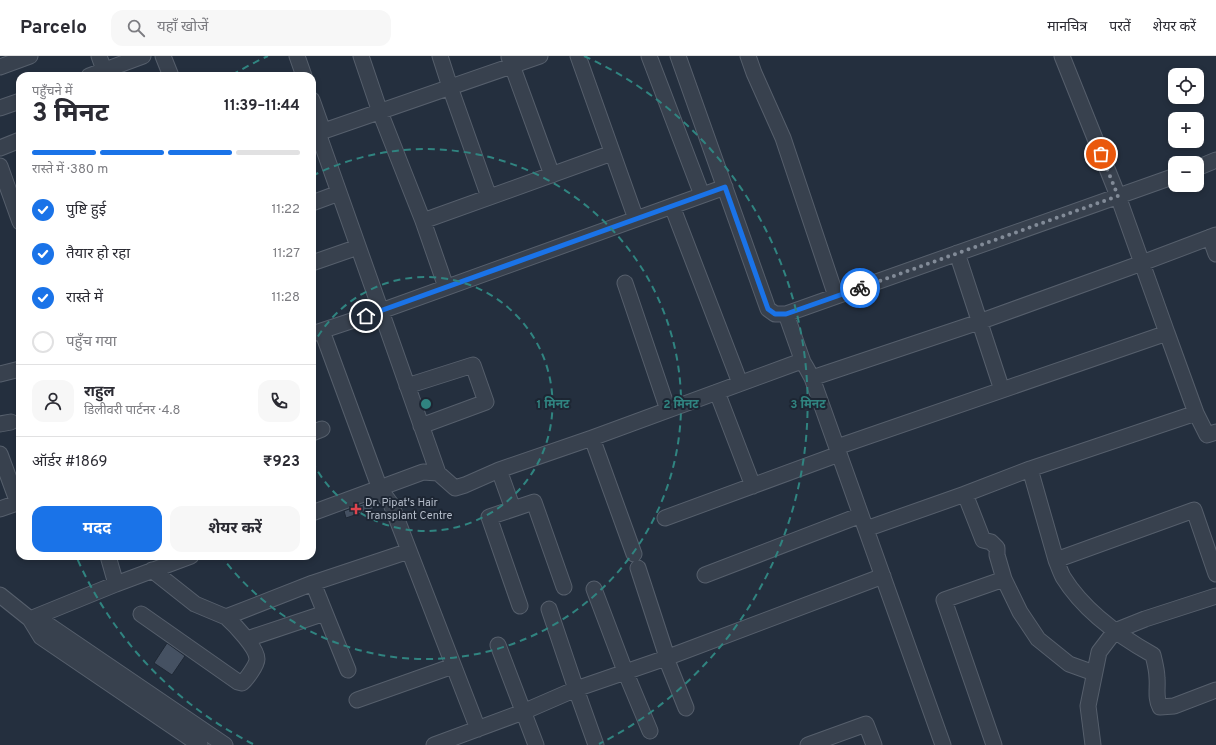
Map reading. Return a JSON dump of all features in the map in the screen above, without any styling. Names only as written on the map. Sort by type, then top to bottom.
[{"type":"street","points":[[0,67],[30,56]]},
{"type":"street","points":[[99,56],[104,70]]},
{"type":"street","points":[[99,72],[143,56]]},
{"type":"street","points":[[163,56],[169,72]]},
{"type":"street","points":[[297,56],[303,72]]},
{"type":"street","points":[[361,56],[380,112],[423,221],[446,287]]},
{"type":"street","points":[[440,56],[489,197]]},
{"type":"street","points":[[318,133],[450,87],[511,61],[540,56]]},
{"type":"street","points":[[578,56],[636,219]]},
{"type":"street","points":[[649,56],[702,196]]},
{"type":"street","points":[[678,56],[768,309],[775,314],[786,314],[1168,178]]},
{"type":"street","points":[[748,56],[783,138],[836,296]]},
{"type":"street","points":[[1062,56],[1118,196],[1196,413],[1207,436],[1216,432]]},
{"type":"street","points":[[511,61],[552,175]]},
{"type":"street","points":[[0,108],[16,102]]},
{"type":"street","points":[[316,122],[318,133],[438,473],[455,488],[499,470],[802,362]]},
{"type":"street","points":[[0,148],[16,142]]},
{"type":"street","points":[[423,221],[612,153]]},
{"type":"street","points":[[1204,165],[1216,160]]},
{"type":"street","points":[[0,166],[14,185],[16,197]]},
{"type":"street","points":[[478,729],[391,504],[380,488],[317,333],[725,187]]},
{"type":"street","points":[[316,202],[339,193]]},
{"type":"street","points":[[672,206],[740,383]]},
{"type":"street","points":[[812,378],[979,322],[1213,236],[1216,254]]},
{"type":"street","points":[[316,262],[358,247]]},
{"type":"street","points":[[957,253],[1002,390]]},
{"type":"street","points":[[625,282],[668,410]]},
{"type":"street","points":[[786,314],[802,362],[812,378],[943,745]]},
{"type":"street","points":[[665,518],[753,486],[838,451],[1002,390],[1167,333]]},
{"type":"street","points":[[407,386],[473,365],[486,402],[421,426]]},
{"type":"street","points":[[0,374],[16,369]]},
{"type":"street","points":[[716,392],[753,486]]},
{"type":"street","points":[[705,575],[864,522],[966,494],[1030,469],[1196,413]]},
{"type":"street","points":[[592,438],[636,561],[667,657],[666,658],[686,708]]},
{"type":"street","points":[[0,454],[13,504]]},
{"type":"street","points":[[1030,469],[1056,560],[1063,576],[1077,595],[1093,612],[1115,631],[1153,655],[1158,677],[1157,691],[1158,703],[1160,707],[1174,706],[1216,690]]},
{"type":"street","points":[[499,470],[513,508]]},
{"type":"street","points":[[316,512],[423,472],[438,473]]},
{"type":"street","points":[[966,494],[983,540],[990,542],[997,548],[1004,579],[1020,612],[1038,639],[1068,664],[1094,673]]},
{"type":"street","points":[[0,496],[13,504]]},
{"type":"street","points":[[520,606],[489,517],[534,502],[564,587]]},
{"type":"street","points":[[1056,560],[1194,510],[1216,574]]},
{"type":"street","points":[[226,617],[313,583],[409,551]]},
{"type":"street","points":[[109,560],[116,584]]},
{"type":"street","points":[[30,619],[180,560]]},
{"type":"street","points":[[141,614],[238,682],[242,683],[245,680],[256,663],[257,659],[247,639],[226,617],[195,604],[152,570]]},
{"type":"street","points":[[434,745],[459,741],[478,729],[523,712],[576,689],[666,658],[883,576]]},
{"type":"street","points":[[994,745],[944,600],[1004,579]]},
{"type":"street","points":[[313,583],[348,670]]},
{"type":"street","points":[[594,589],[625,671],[650,731]]},
{"type":"street","points":[[0,595],[30,619],[41,637],[200,745]]},
{"type":"street","points":[[1089,744],[1088,706],[1094,673],[1099,652],[1115,631],[1145,619],[1216,596]]},
{"type":"street","points":[[549,609],[596,745]]},
{"type":"street","points":[[247,639],[325,613]]},
{"type":"street","points":[[30,619],[46,624],[225,745]]},
{"type":"street","points":[[498,645],[536,745]]},
{"type":"street","points":[[357,700],[453,666]]},
{"type":"street","points":[[808,745],[866,724],[874,745]]},
{"type":"building","points":[[376,499],[381,506],[346,518],[344,511]]},
{"type":"building","points":[[167,643],[185,656],[172,675],[154,663]]},
{"type":"way so far","points":[[860,288],[1118,196],[1101,154]]},
{"type":"place","name":"Dr. Pipat's Hair Transplant Centre","points":[[356,509]]},
{"type":"route","points":[[366,316],[725,187],[768,309],[775,314],[786,314],[860,288]]}]
